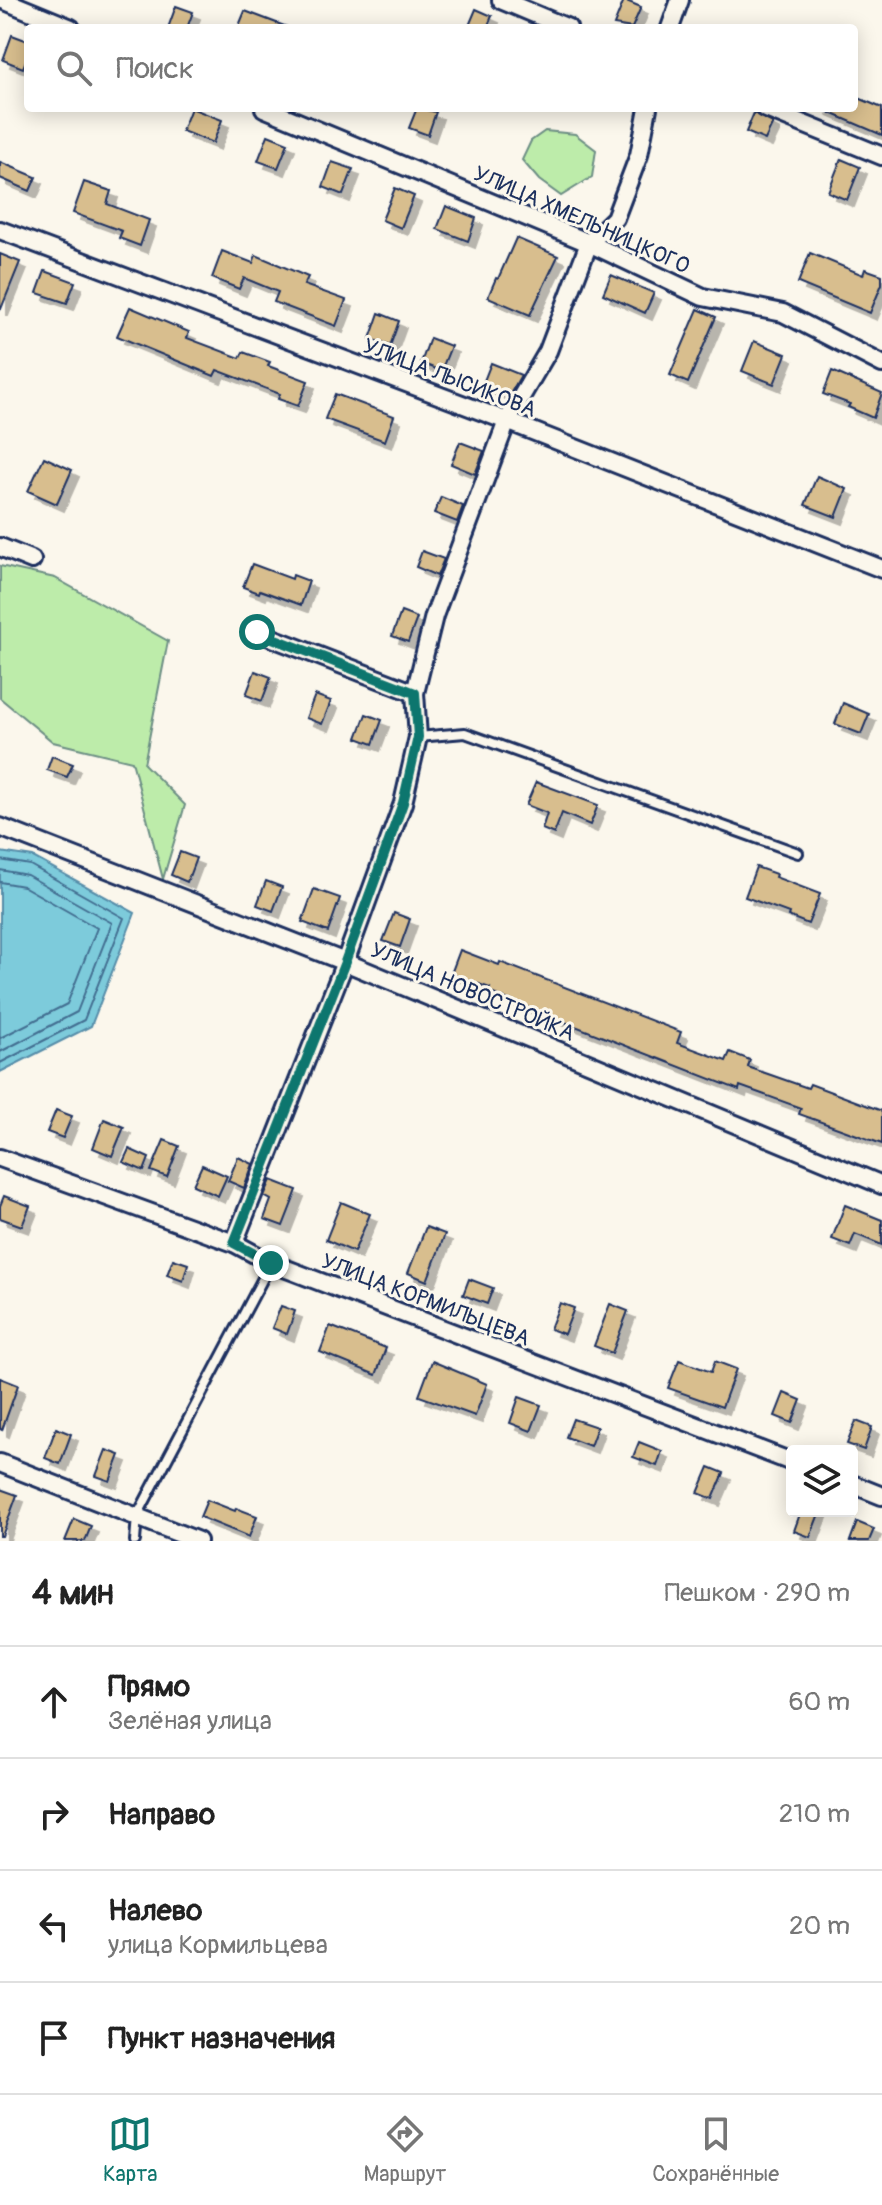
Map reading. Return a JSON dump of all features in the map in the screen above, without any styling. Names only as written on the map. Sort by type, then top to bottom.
[{"type":"street","points":[[3,0],[61,24]]},
{"type":"street","points":[[501,0],[558,24]]},
{"type":"street","points":[[671,24],[680,0]]},
{"type":"street","name":"УЛИЦА ХМЕЛЬНИЦКОГО","points":[[274,112],[589,243],[703,297],[783,313],[882,364]]},
{"type":"street","points":[[234,1243],[345,962],[403,803],[418,737],[415,693],[434,616],[507,421],[548,351],[589,243],[615,218],[639,155],[647,112]]},
{"type":"street","points":[[774,112],[882,156]]},
{"type":"street","name":"УЛИЦА ЛЫСИКОВА","points":[[0,230],[507,421],[882,569]]},
{"type":"street","points":[[0,547],[32,560]]},
{"type":"street","points":[[257,632],[415,693]]},
{"type":"street","name":"УЛИЦА НОВОСТРОЙКА","points":[[0,827],[345,962],[882,1185]]},
{"type":"street","name":"УЛИЦА КОРМИЛЬЦЕВА","points":[[0,1158],[234,1243],[271,1263],[786,1460]]},
{"type":"street","points":[[0,1463],[198,1541]]},
{"type":"street","points":[[858,1486],[882,1496]]},
{"type":"lane","points":[[418,737],[465,733],[798,853]]},
{"type":"lane","points":[[135,1541],[137,1516],[271,1263]]},
{"type":"green space","points":[[545,131],[575,134],[596,150],[592,177],[561,196],[539,180],[522,160],[531,141]]},
{"type":"green space","points":[[0,566],[55,578],[168,641],[144,764],[185,805],[163,879],[132,761],[53,742],[0,698]]},
{"type":"water","points":[[0,852],[33,857],[135,913],[91,1026],[0,1072]]},
{"type":"building","points":[[624,0],[641,7],[634,24],[614,24]]},
{"type":"building","points":[[176,6],[193,12],[188,24],[169,24]]},
{"type":"building","points":[[476,9],[492,16],[489,24],[470,24]]},
{"type":"building","points":[[245,11],[279,24],[240,24]]},
{"type":"building","points":[[12,35],[24,40],[23,68],[3,60]]},
{"type":"building","points":[[858,98],[882,108],[882,135],[828,112],[858,112]]},
{"type":"building","points":[[189,112],[201,112],[222,120],[213,143],[182,131]]},
{"type":"building","points":[[415,112],[436,112],[428,135],[409,128]]},
{"type":"building","points":[[754,113],[773,123],[765,140],[746,132]]},
{"type":"building","points":[[268,135],[288,143],[278,168],[258,161]]},
{"type":"building","points":[[841,159],[860,167],[847,200],[828,192]]},
{"type":"building","points":[[0,162],[36,177],[30,191],[0,178]]},
{"type":"building","points":[[332,162],[353,169],[343,195],[323,187]]},
{"type":"building","points":[[84,182],[111,191],[107,204],[149,220],[140,246],[119,238],[122,231],[73,213]]},
{"type":"building","points":[[395,188],[414,196],[401,228],[382,220]]},
{"type":"building","points":[[446,206],[476,218],[468,241],[437,229]]},
{"type":"building","points":[[516,238],[558,256],[530,315],[488,297]]},
{"type":"building","points":[[222,251],[253,263],[256,255],[308,277],[304,285],[346,300],[336,326],[274,302],[278,292],[244,278],[239,289],[212,278]]},
{"type":"building","points":[[810,253],[863,275],[865,269],[882,275],[882,284],[870,313],[798,283]]},
{"type":"building","points":[[0,254],[20,262],[1,309],[0,309]]},
{"type":"building","points":[[45,271],[75,282],[67,303],[37,293]]},
{"type":"building","points":[[611,275],[654,293],[645,313],[603,294]]},
{"type":"building","points":[[130,307],[189,332],[187,338],[240,358],[243,352],[270,362],[268,366],[308,381],[298,406],[278,399],[280,394],[217,370],[214,376],[117,336]]},
{"type":"building","points":[[698,309],[716,317],[688,383],[670,375]]},
{"type":"building","points":[[379,313],[399,321],[390,346],[370,339]]},
{"type":"building","points":[[430,338],[451,346],[441,371],[421,363]]},
{"type":"building","points":[[754,341],[786,354],[774,384],[742,371]]},
{"type":"building","points":[[491,363],[521,375],[509,396],[482,386]]},
{"type":"building","points":[[832,371],[882,393],[873,418],[848,407],[850,404],[823,394]]},
{"type":"building","points":[[335,394],[394,416],[385,441],[325,419]]},
{"type":"building","points":[[460,442],[484,451],[475,474],[451,464]]},
{"type":"building","points":[[44,457],[72,470],[57,504],[28,491]]},
{"type":"building","points":[[817,476],[847,489],[836,517],[805,505]]},
{"type":"building","points":[[441,497],[463,506],[457,522],[434,513]]},
{"type":"building","points":[[422,551],[444,559],[437,576],[416,567]]},
{"type":"building","points":[[252,564],[292,579],[293,575],[309,581],[301,605],[243,587]]},
{"type":"building","points":[[401,612],[417,618],[408,642],[392,636]]},
{"type":"building","points":[[255,671],[271,677],[262,701],[246,695]]},
{"type":"building","points":[[315,695],[331,701],[322,724],[306,718]]},
{"type":"building","points":[[843,703],[869,714],[861,734],[835,724]]},
{"type":"building","points":[[366,714],[382,720],[373,744],[357,738]]},
{"type":"building","points":[[52,756],[73,764],[67,777],[47,770]]},
{"type":"building","points":[[536,782],[598,805],[590,825],[562,813],[554,834],[542,829],[547,813],[526,805]]},
{"type":"building","points":[[180,852],[196,858],[187,882],[171,875]]},
{"type":"building","points":[[756,867],[820,894],[808,924],[788,916],[789,913],[745,897]]},
{"type":"building","points":[[266,881],[282,887],[273,911],[257,905]]},
{"type":"building","points":[[314,889],[340,898],[328,932],[302,922]]},
{"type":"building","points":[[394,913],[410,919],[400,947],[383,941]]},
{"type":"building","points":[[460,950],[499,965],[500,962],[681,1032],[677,1043],[726,1061],[730,1052],[750,1060],[748,1067],[808,1088],[810,1084],[882,1111],[882,1144],[799,1114],[801,1108],[740,1086],[739,1090],[488,992],[490,988],[451,974]]},
{"type":"building","points":[[56,1110],[72,1116],[63,1138],[47,1132]]},
{"type":"building","points":[[104,1119],[124,1127],[112,1156],[93,1148]]},
{"type":"building","points":[[164,1140],[179,1146],[167,1177],[151,1171]]},
{"type":"building","points":[[129,1149],[149,1158],[144,1171],[123,1162]]},
{"type":"building","points":[[238,1157],[253,1164],[244,1188],[228,1181]]},
{"type":"building","points":[[202,1165],[227,1176],[218,1196],[193,1185]]},
{"type":"building","points":[[271,1180],[297,1190],[283,1226],[264,1219],[271,1200],[264,1196]]},
{"type":"building","points":[[4,1196],[30,1206],[22,1226],[0,1218]]},
{"type":"building","points":[[341,1202],[370,1214],[354,1252],[326,1240]]},
{"type":"building","points":[[845,1205],[882,1220],[882,1245],[855,1234],[850,1246],[832,1239]]},
{"type":"building","points":[[426,1227],[445,1234],[427,1281],[408,1273]]},
{"type":"building","points":[[173,1259],[188,1264],[183,1281],[167,1275]]},
{"type":"building","points":[[469,1279],[493,1288],[487,1304],[463,1295]]},
{"type":"building","points":[[560,1303],[574,1308],[564,1334],[550,1329]]},
{"type":"building","points":[[610,1304],[628,1311],[612,1353],[594,1346]]},
{"type":"building","points":[[281,1306],[295,1311],[287,1334],[272,1328]]},
{"type":"building","points":[[330,1326],[386,1348],[376,1375],[320,1352]]},
{"type":"building","points":[[679,1360],[711,1372],[715,1361],[736,1369],[722,1407],[668,1388]]},
{"type":"building","points":[[432,1361],[487,1384],[475,1416],[419,1396]]},
{"type":"building","points":[[0,1378],[18,1385],[2,1430],[0,1429]]},
{"type":"building","points":[[784,1393],[801,1400],[792,1423],[775,1416]]},
{"type":"building","points":[[519,1397],[541,1405],[531,1431],[510,1423]]},
{"type":"building","points":[[573,1419],[597,1427],[590,1446],[566,1437]]},
{"type":"building","points":[[856,1421],[872,1427],[864,1450],[858,1445],[847,1444]]},
{"type":"building","points":[[56,1428],[71,1434],[60,1464],[45,1458]]},
{"type":"building","points":[[639,1442],[662,1451],[657,1466],[633,1457]]},
{"type":"building","points":[[106,1450],[120,1455],[110,1481],[96,1476]]},
{"type":"building","points":[[709,1467],[724,1473],[713,1499],[698,1493]]},
{"type":"building","points":[[0,1489],[17,1495],[2,1536],[0,1536]]},
{"type":"building","points":[[207,1500],[257,1516],[249,1537],[200,1517]]},
{"type":"building","points":[[799,1517],[818,1517],[810,1537],[794,1531]]},
{"type":"building","points":[[74,1519],[91,1526],[85,1541],[65,1541]]},
{"type":"building","points":[[857,1522],[874,1529],[869,1541],[850,1541]]},
{"type":"route","points":[[257,632],[415,693],[418,737],[403,803],[345,962],[234,1243],[271,1263]]}]
